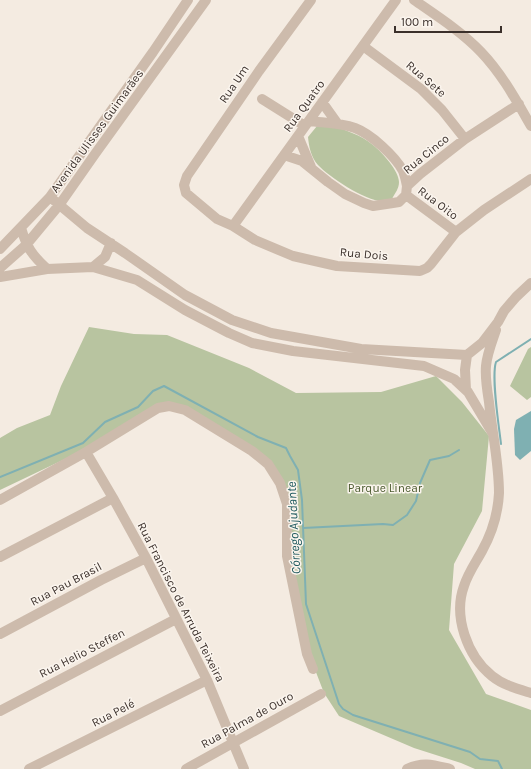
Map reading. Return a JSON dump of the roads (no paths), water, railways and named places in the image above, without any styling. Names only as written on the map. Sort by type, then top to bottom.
[{"type":"street","name":"Avenida Ulisses Guimarães","points":[[0,249],[50,196],[153,52],[188,0]]},
{"type":"street","name":"Avenida Ulisses Guimarães","points":[[0,268],[26,244],[60,204],[206,0]]},
{"type":"street","name":"Rua Um","points":[[184,185],[187,176],[252,80],[310,0]]},
{"type":"street","name":"Rua Quatro","points":[[233,226],[396,0]]},
{"type":"street","points":[[414,0],[472,43],[481,52],[499,73],[531,126]]},
{"type":"street","name":"Rua Sete","points":[[363,46],[421,89],[442,110],[465,139]]},
{"type":"street","points":[[262,99],[307,123],[337,123],[357,129],[378,143],[397,163],[404,172],[406,191]]},
{"type":"street","points":[[322,102],[337,123]]},
{"type":"street","name":"Rua Cinco","points":[[284,155],[302,161],[345,194],[372,206],[399,202],[420,174],[465,139],[519,104]]},
{"type":"street","name":"Rua Cinco","points":[[298,136],[312,169]]},
{"type":"street","points":[[404,172],[420,174]]},
{"type":"street","name":"Rua Dois","points":[[184,185],[186,193],[217,219],[233,226],[255,240],[293,256],[337,266],[420,271],[427,268],[456,232],[484,210],[531,179]]},
{"type":"street","name":"Rua Oito","points":[[406,191],[456,232]]},
{"type":"street","points":[[50,196],[87,228],[111,243],[185,296],[232,320],[265,331],[361,349],[466,355],[482,343],[498,322],[504,311],[531,283]]},
{"type":"street","points":[[21,228],[26,244],[36,258],[47,269]]},
{"type":"street","points":[[93,267],[105,257],[111,243]]},
{"type":"street","points":[[0,277],[47,269],[93,267],[137,280],[185,310],[252,343],[293,351],[424,366],[454,379],[467,391],[493,434]]},
{"type":"street","points":[[498,322],[488,354],[486,366],[499,480],[498,508],[483,550],[464,586],[460,597],[460,612],[465,636],[472,652],[480,663],[492,676],[507,685],[531,693]]},
{"type":"street","points":[[466,355],[465,370],[467,391]]},
{"type":"street","points":[[467,391],[476,395],[488,394]]},
{"type":"street","points":[[0,500],[86,452],[158,408],[169,406],[184,410],[252,451],[268,464],[280,483],[287,504],[287,556],[307,654],[313,669]]},
{"type":"street","name":"Rua Francisco de Arruda Teixeira","points":[[86,452],[114,498],[146,558],[207,680],[244,769]]},
{"type":"street","points":[[0,557],[114,498]]},
{"type":"street","name":"Rua Pau Brasil","points":[[0,634],[101,580],[146,558]]},
{"type":"street","name":"Rua Helio Steffen","points":[[0,711],[176,619]]},
{"type":"street","name":"Rua Pelé","points":[[29,769],[207,680]]},
{"type":"street","name":"Rua Palma de Ouro","points":[[186,769],[321,694]]},
{"type":"street","points":[[411,767],[426,764],[450,769]]},
{"type":"water","points":[[531,411],[531,451],[520,460],[515,455],[514,429],[516,420]]},
{"type":"waterway","points":[[501,444],[494,379],[496,362],[531,339]]},
{"type":"waterway","name":"Córrego Ajudante","points":[[0,477],[83,443],[105,422],[138,407],[153,391],[164,386],[258,437],[286,448],[298,470],[302,500],[306,604],[339,704],[343,709],[353,715],[470,752],[480,759],[498,761],[502,769]]},
{"type":"waterway","points":[[303,528],[383,524],[393,525],[407,515],[416,501],[420,483],[430,460],[449,456],[459,450]]},
{"type":"park label","name":"Parque Linear","points":[[385,488]]}]
